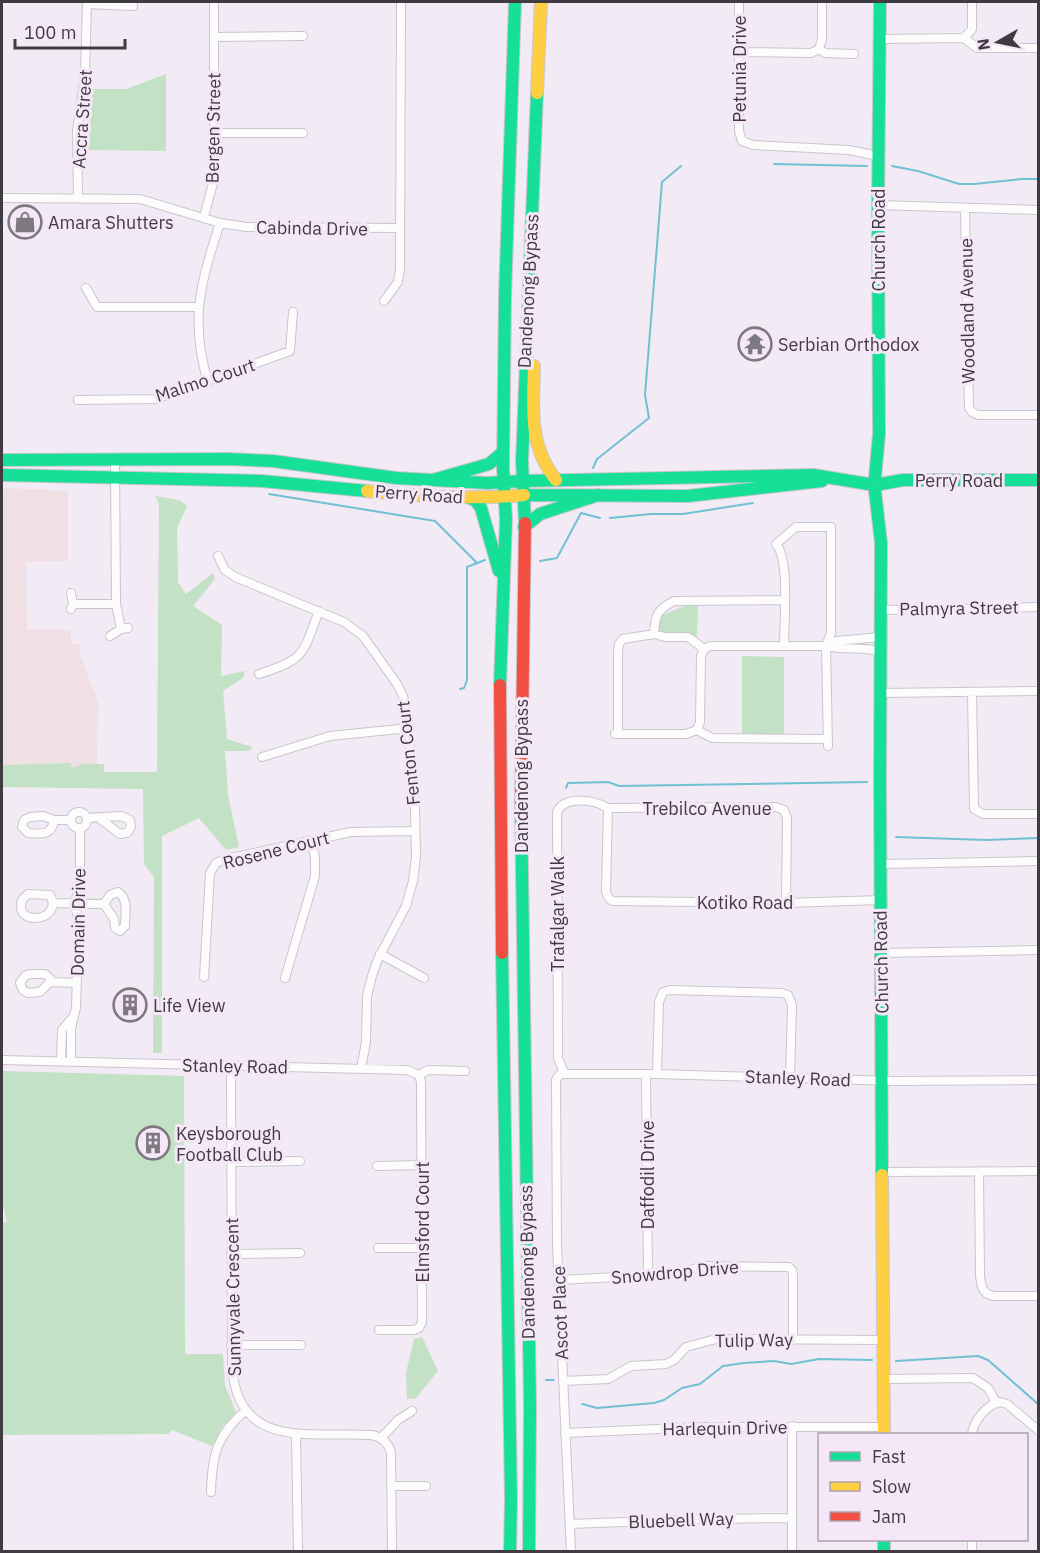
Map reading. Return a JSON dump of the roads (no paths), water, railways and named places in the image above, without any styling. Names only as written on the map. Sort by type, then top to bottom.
[{"type":"main road","name":"Dandenong Bypass","points":[[510,1551],[499,776],[505,497],[503,452],[505,296],[515,2]]},
{"type":"main road","name":"Dandenong Bypass","points":[[529,1551],[530,1407],[520,847],[524,527],[522,481],[524,385],[541,2]]},
{"type":"main road","name":"Church Road","points":[[880,2],[879,434],[875,484],[881,543],[884,1431]]},
{"type":"main road","points":[[530,282],[535,324],[535,437],[547,470],[556,480]]},
{"type":"main road","points":[[433,480],[489,464],[503,452]]},
{"type":"main road","name":"Perry Road","points":[[2,460],[220,459],[273,461],[354,474],[487,483],[791,475],[814,475],[835,480],[875,484],[903,480],[1038,480]]},
{"type":"main road","name":"Perry Road","points":[[2,475],[262,481],[410,496],[470,498],[524,495],[688,496],[835,480]]},
{"type":"main road","points":[[2,482],[33,476]]},
{"type":"main road","points":[[524,527],[540,514],[598,495]]},
{"type":"main road","points":[[470,498],[476,501],[485,517],[502,585]]},
{"type":"street","name":"Bergen Street","points":[[204,217],[214,179],[214,2]]},
{"type":"street","points":[[384,301],[400,275],[400,2]]},
{"type":"street","name":"Petunia Drive","points":[[738,2],[739,134],[744,143],[849,150],[878,156]]},
{"type":"street","points":[[738,52],[811,53],[819,49],[822,42],[822,2]]},
{"type":"street","points":[[964,38],[972,29],[972,2]]},
{"type":"street","points":[[87,3],[133,6]]},
{"type":"street","name":"Accra Street","points":[[78,198],[77,131],[85,75],[87,3]]},
{"type":"street","points":[[214,37],[303,36]]},
{"type":"street","points":[[880,39],[964,38],[977,48],[1038,48]]},
{"type":"street","points":[[819,49],[825,53],[854,54]]},
{"type":"street","points":[[215,133],[303,133]]},
{"type":"street","name":"Cabinda Drive","points":[[2,198],[140,199],[220,223],[273,229],[400,228]]},
{"type":"street","points":[[878,205],[1038,210]]},
{"type":"street","name":"Woodland Avenue","points":[[965,208],[968,405],[972,412],[978,415],[1038,415]]},
{"type":"street","points":[[208,382],[200,351],[198,307],[220,223]]},
{"type":"street","points":[[86,288],[97,307],[198,307]]},
{"type":"street","name":"Malmo Court","points":[[78,400],[156,399],[290,351],[292,312]]},
{"type":"street","points":[[110,636],[124,628],[116,604],[115,459]]},
{"type":"street","points":[[697,730],[712,738],[828,742],[826,646],[831,633],[831,527],[796,527],[776,544],[781,549],[784,565],[784,646]]},
{"type":"street","name":"Fenton Court","points":[[218,556],[225,570],[235,577],[351,626],[363,636],[400,690],[406,704],[415,831],[415,869],[411,893],[375,966],[368,996],[365,1069]]},
{"type":"street","points":[[71,593],[72,607],[116,604]]},
{"type":"street","points":[[654,634],[655,620],[660,608],[674,601],[785,600]]},
{"type":"street","name":"Palmyra Street","points":[[880,610],[1038,607]]},
{"type":"street","points":[[259,674],[288,664],[298,657],[306,646],[319,611]]},
{"type":"street","points":[[654,634],[689,638],[704,649],[700,660],[700,722],[697,730],[690,734],[616,734],[619,644],[626,638],[654,634]]},
{"type":"street","points":[[826,646],[836,641],[880,637]]},
{"type":"street","points":[[704,649],[714,646],[826,646],[836,649],[871,649],[881,652]]},
{"type":"street","points":[[880,693],[1038,691]]},
{"type":"street","points":[[972,692],[974,809],[983,814],[1038,814]]},
{"type":"street","points":[[262,757],[330,736],[409,728]]},
{"type":"street","name":"Trafalgar Walk","points":[[561,1074],[558,1058],[557,812],[560,806],[569,802],[597,802],[608,808]]},
{"type":"street","name":"Trebilco Avenue","points":[[608,808],[776,807],[784,810],[787,818],[786,903]]},
{"type":"street","name":"Kotiko Road","points":[[608,808],[606,891],[610,900],[616,902],[786,903],[881,900]]},
{"type":"street","points":[[78,812],[84,813],[87,819],[85,825],[80,828],[71,820],[78,812]]},
{"type":"street","points":[[87,819],[99,818]]},
{"type":"street","points":[[54,820],[71,820]]},
{"type":"street","name":"Domain Drive","points":[[66,1062],[62,1030],[74,1016],[76,1008],[80,927],[75,903],[80,879],[80,828]]},
{"type":"street","name":"Rosene Court","points":[[204,977],[209,877],[213,867],[226,859],[351,832],[415,831]]},
{"type":"street","points":[[285,978],[315,876],[315,857],[311,840]]},
{"type":"street","points":[[881,864],[1038,861]]},
{"type":"street","points":[[119,893],[125,900],[125,926],[120,930],[115,928],[104,904],[111,894],[119,893]]},
{"type":"street","points":[[53,903],[104,904]]},
{"type":"street","points":[[112,918],[125,915]]},
{"type":"street","points":[[881,953],[1038,950]]},
{"type":"street","points":[[380,954],[424,978]]},
{"type":"street","points":[[50,982],[77,983]]},
{"type":"street","points":[[657,1074],[659,1002],[665,990],[782,993],[788,995],[792,1005],[790,1078]]},
{"type":"street","name":"Stanley Road","points":[[2,1060],[407,1070],[419,1075],[428,1070],[465,1071]]},
{"type":"street","name":"Sunnyvale Crescent","points":[[231,1066],[231,1346],[234,1384],[246,1410],[261,1423],[274,1430],[296,1434],[366,1434],[381,1438]]},
{"type":"street","name":"Stanley Road","points":[[561,1074],[657,1074],[883,1081],[1038,1080]]},
{"type":"street","name":"Ascot Place","points":[[561,1074],[556,1080],[559,1280],[571,1551]]},
{"type":"street","name":"Daffodil Drive","points":[[646,1074],[648,1276]]},
{"type":"street","name":"Elmsford Court","points":[[379,1330],[414,1330],[421,1325],[422,1165],[419,1075]]},
{"type":"street","points":[[231,1162],[300,1161]]},
{"type":"street","points":[[377,1166],[422,1165]]},
{"type":"street","points":[[883,1172],[1038,1171]]},
{"type":"street","points":[[979,1172],[980,1275],[983,1289],[987,1294],[994,1296],[1038,1296]]},
{"type":"street","points":[[378,1248],[422,1248]]},
{"type":"street","points":[[231,1254],[300,1253]]},
{"type":"street","name":"Snowdrop Drive","points":[[559,1280],[681,1273],[704,1266],[789,1267],[793,1276],[793,1340]]},
{"type":"street","name":"Tulip Way","points":[[563,1381],[608,1379],[631,1366],[666,1364],[674,1360],[686,1347],[711,1340],[884,1340]]},
{"type":"street","points":[[231,1346],[301,1345]]},
{"type":"street","points":[[884,1379],[973,1378],[988,1388],[996,1402],[1007,1404],[1038,1430]]},
{"type":"street","points":[[972,1433],[975,1424],[996,1402]]},
{"type":"street","points":[[211,1492],[211,1471],[215,1450],[226,1429],[246,1410]]},
{"type":"street","points":[[392,1551],[391,1452],[381,1438],[398,1420],[412,1411]]},
{"type":"street","points":[[792,1426],[792,1551]]},
{"type":"street","name":"Harlequin Drive","points":[[565,1433],[792,1426],[884,1431]]},
{"type":"street","points":[[296,1434],[298,1551]]},
{"type":"street","points":[[391,1486],[426,1486]]},
{"type":"street","name":"Bluebell Way","points":[[570,1524],[792,1518]]},
{"type":"waterway","points":[[774,164],[867,166]]},
{"type":"waterway","points":[[593,468],[597,459],[649,418],[645,395],[662,182],[681,166]]},
{"type":"waterway","points":[[892,166],[918,171],[959,184],[1038,179]]},
{"type":"waterway","points":[[269,494],[435,521],[477,563]]},
{"type":"waterway","points":[[610,518],[683,514],[753,503]]},
{"type":"waterway","points":[[540,561],[557,558],[581,513],[600,518]]},
{"type":"waterway","points":[[460,689],[464,688],[467,680],[467,567],[485,560]]},
{"type":"waterway","points":[[566,788],[568,783],[608,782],[619,786],[867,782]]},
{"type":"waterway","points":[[896,837],[986,840],[1038,838]]},
{"type":"waterway","points":[[896,1361],[978,1356],[988,1360],[1038,1404]]},
{"type":"waterway","points":[[582,1404],[597,1408],[654,1403],[664,1400],[682,1388],[700,1384],[723,1366],[774,1361],[791,1364],[819,1359],[872,1360]]},
{"type":"waterway","points":[[546,1380],[554,1380]]},
{"type":"place","name":"Amara Shutters","points":[[25,222]]},
{"type":"place","name":"Serbian Orthodox","points":[[755,344]]},
{"type":"place","name":"Life View","points":[[130,1005]]},
{"type":"place","name":"Keysborough Football Club","points":[[153,1143]]}]
